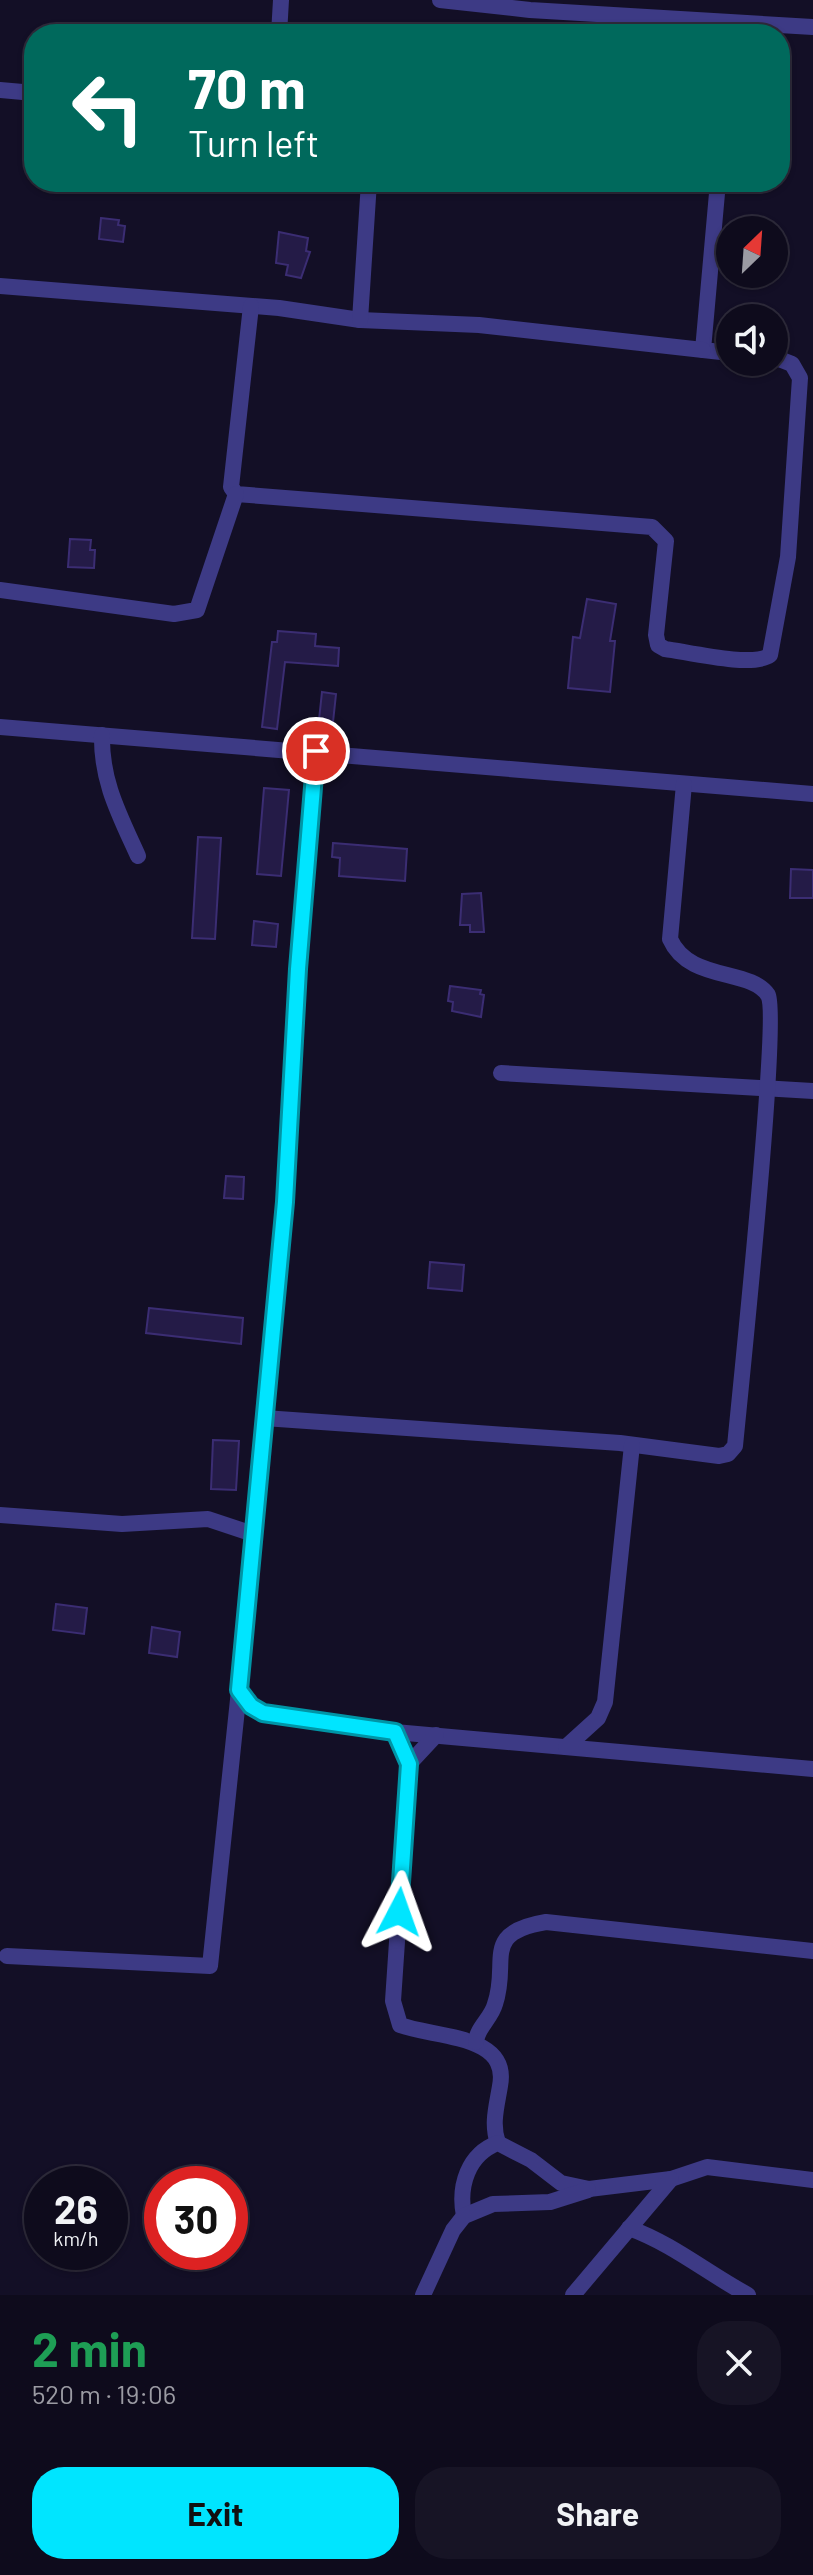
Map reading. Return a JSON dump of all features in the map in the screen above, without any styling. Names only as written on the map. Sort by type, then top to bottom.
[{"type":"street","points":[[280,24],[281,0]]},
{"type":"street","points":[[440,0],[696,24]]},
{"type":"street","points":[[790,27],[813,27]]},
{"type":"street","points":[[0,90],[24,92]]},
{"type":"street","points":[[360,320],[368,192]]},
{"type":"street","points":[[703,350],[717,192]]},
{"type":"street","points":[[0,286],[251,306],[360,320],[479,325],[716,351]]},
{"type":"street","points":[[251,306],[231,487],[236,494],[652,527],[666,541],[656,635],[658,645],[665,649],[735,659],[764,659],[774,645],[788,557],[800,378],[788,362]]},
{"type":"street","points":[[0,590],[174,614],[197,610],[236,494]]},
{"type":"street","points":[[0,727],[813,794]]},
{"type":"street","points":[[102,735],[102,762],[107,788],[138,856]]},
{"type":"street","points":[[7,1956],[210,1966],[285,1202],[298,969],[316,751]]},
{"type":"street","points":[[264,1418],[632,1445],[719,1456],[728,1454],[735,1446],[767,1089],[771,1002],[761,987],[696,965],[675,950],[670,939],[684,784]]},
{"type":"street","points":[[501,1073],[813,1091]]},
{"type":"street","points":[[566,1747],[598,1718],[605,1702],[632,1445]]},
{"type":"street","points":[[0,1515],[122,1524],[208,1519],[253,1534]]},
{"type":"street","points":[[239,1690],[251,1706],[263,1713],[395,1732],[813,1769]]},
{"type":"street","points":[[395,1732],[409,1764],[393,2001],[396,2014],[400,2025],[424,2034],[476,2042],[493,2052],[503,2073],[495,2112],[498,2143]]},
{"type":"street","points":[[409,1764],[436,1735]]},
{"type":"street","points":[[476,2042],[477,2032],[497,2002],[498,1964],[503,1943],[519,1926],[546,1922],[813,1951]]},
{"type":"street","points":[[498,2143],[523,2155],[561,2183],[589,2189]]},
{"type":"street","points":[[464,2216],[461,2201],[466,2176],[477,2156],[498,2143]]},
{"type":"street","points":[[423,2295],[453,2230],[464,2216],[493,2204],[550,2202],[589,2189],[671,2179],[707,2167],[813,2180]]},
{"type":"street","points":[[573,2295],[671,2179]]},
{"type":"street","points":[[629,2228],[667,2244],[700,2268],[748,2295]]},
{"type":"building","points":[[101,218],[119,220],[118,225],[125,226],[123,242],[99,239]]},
{"type":"building","points":[[279,232],[308,238],[306,251],[310,252],[301,278],[286,275],[288,265],[276,263]]},
{"type":"building","points":[[70,539],[91,540],[90,550],[95,550],[94,568],[68,567]]},
{"type":"building","points":[[587,599],[616,604],[610,641],[615,641],[610,692],[568,688],[573,637],[580,638]]},
{"type":"building","points":[[278,631],[316,634],[315,646],[339,648],[338,666],[285,662],[277,729],[262,727],[272,642],[277,642]]},
{"type":"building","points":[[322,692],[336,694],[333,722],[319,720]]},
{"type":"building","points":[[264,788],[289,790],[281,876],[257,874]]},
{"type":"building","points":[[198,837],[221,838],[215,939],[192,938]]},
{"type":"building","points":[[333,843],[407,849],[405,881],[339,876],[340,858],[332,857]]},
{"type":"building","points":[[791,869],[813,870],[813,898],[790,898]]},
{"type":"building","points":[[481,893],[484,932],[470,932],[470,925],[460,925],[462,894]]},
{"type":"building","points":[[254,921],[278,924],[276,947],[252,945]]},
{"type":"building","points":[[450,986],[481,990],[480,994],[484,995],[481,1017],[452,1011],[453,1002],[448,1001]]},
{"type":"building","points":[[226,1176],[244,1177],[243,1199],[224,1198]]},
{"type":"building","points":[[430,1262],[464,1265],[462,1291],[428,1288]]},
{"type":"building","points":[[149,1308],[243,1318],[241,1344],[146,1333]]},
{"type":"building","points":[[213,1440],[239,1441],[236,1490],[211,1489]]},
{"type":"building","points":[[56,1604],[87,1608],[84,1634],[53,1630]]},
{"type":"building","points":[[152,1627],[180,1632],[177,1657],[149,1653]]},
{"type":"route","points":[[316,751],[298,969],[285,1202],[239,1690],[251,1706],[263,1713],[395,1732],[409,1764],[399,1912]]}]
